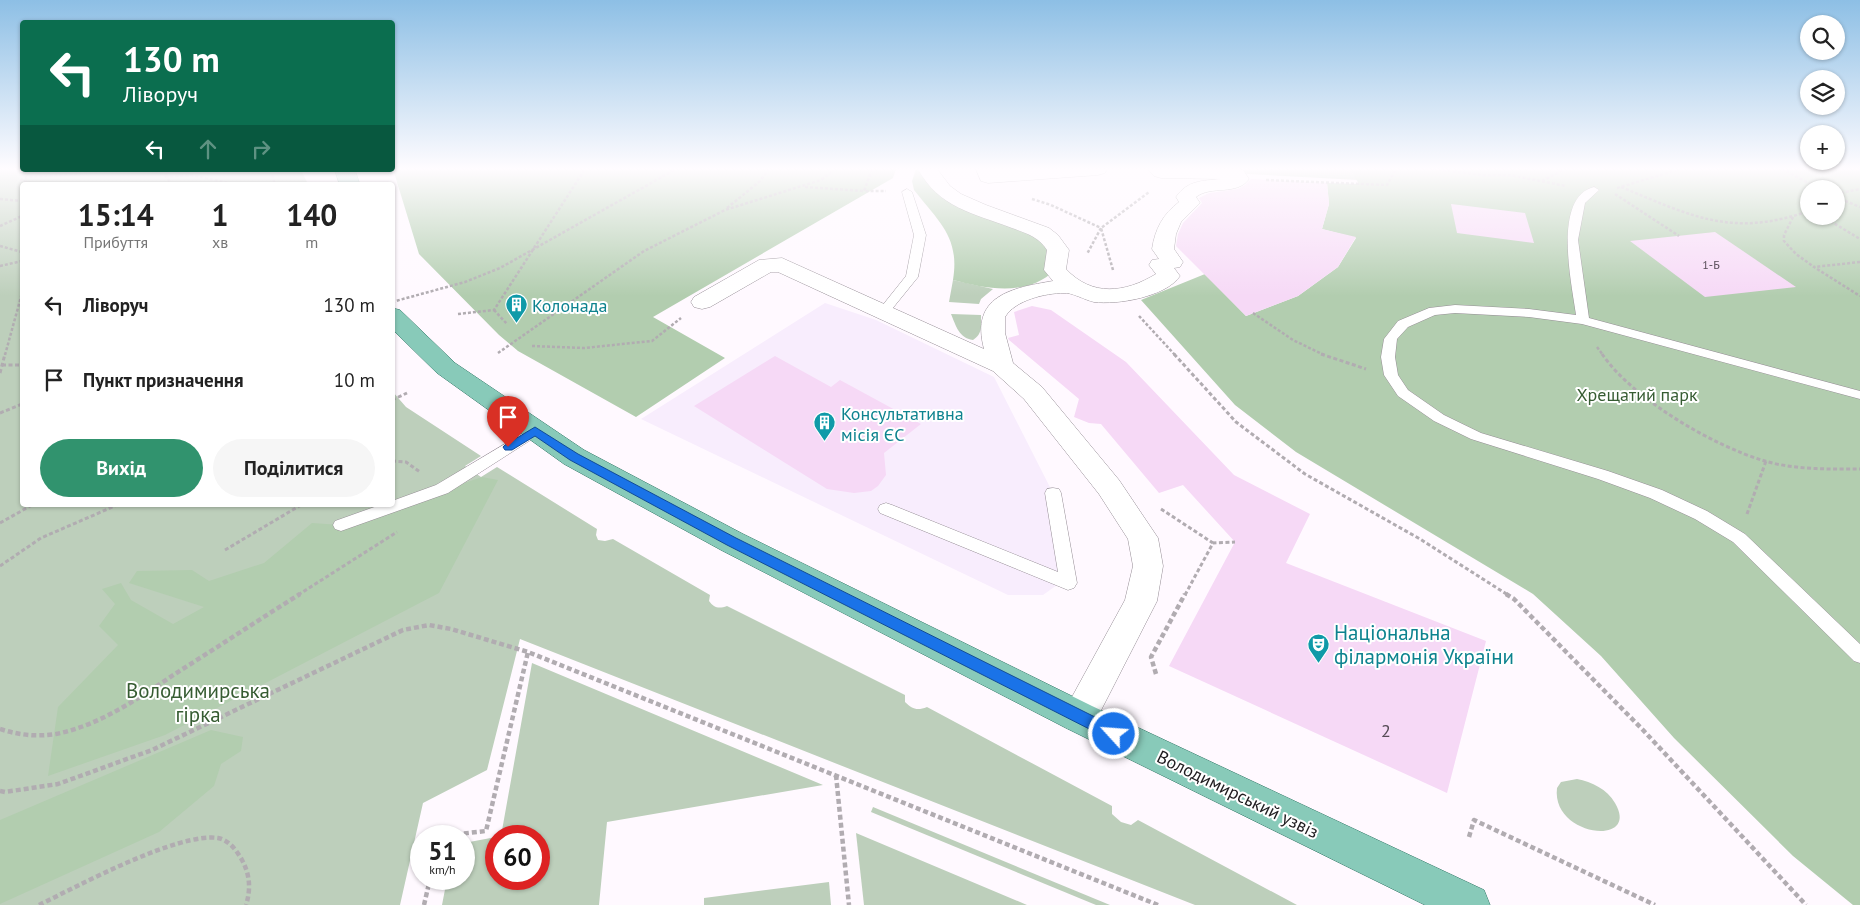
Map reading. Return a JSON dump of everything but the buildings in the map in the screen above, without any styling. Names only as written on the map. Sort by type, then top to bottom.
[{"type":"main road","name":"Володимирський узвіз","points":[[395,318],[446,368],[574,457],[732,542],[1078,717],[1469,905]]},
{"type":"street","points":[[987,211],[1037,230],[1050,238],[1058,250],[1055,270],[1069,285],[1087,294],[1121,297],[1154,287],[1169,276],[1160,265],[1172,262],[1163,249],[1164,235],[1169,222],[1178,211]]},
{"type":"street","points":[[702,302],[764,267],[777,264],[1002,366],[1033,393],[1109,488],[1143,538],[1148,566],[1141,601],[1078,717]]},
{"type":"street","points":[[1002,366],[992,327],[993,314],[998,307],[1019,296],[1069,285]]},
{"type":"lane","points":[[884,311],[912,277],[920,235],[913,211]]},
{"type":"lane","points":[[1578,211],[1572,240],[1584,320]]},
{"type":"lane","points":[[1860,396],[1584,320],[1529,313],[1455,309],[1433,311],[1403,324],[1391,339],[1388,357],[1391,375],[1403,393],[1439,418],[1476,436],[1603,475],[1656,494],[1702,515],[1739,538],[1848,647],[1860,656]]},
{"type":"lane","points":[[395,506],[442,489],[535,431]]},
{"type":"lane","points":[[886,509],[1068,583],[1053,493]]},
{"type":"lane","points":[[341,525],[392,507]]},
{"type":"path","points":[[494,310],[558,211]]},
{"type":"path","points":[[395,301],[423,296],[500,268],[601,211]]},
{"type":"path","points":[[498,352],[644,251],[723,211]]},
{"type":"path","points":[[1641,211],[1679,236]]},
{"type":"path","points":[[1684,211],[1707,220],[1736,223],[1793,217],[1800,214]]},
{"type":"path","points":[[0,226],[20,217]]},
{"type":"path","points":[[1793,217],[1784,235],[1784,241],[1796,254],[1860,296]]},
{"type":"path","points":[[1837,225],[1860,239]]},
{"type":"path","points":[[1101,228],[1121,297],[1236,422],[1305,474],[1420,539],[1514,599],[1630,716],[1806,905]]},
{"type":"path","points":[[0,246],[20,251]]},
{"type":"path","points":[[0,266],[20,261]]},
{"type":"path","points":[[1814,267],[1860,262]]},
{"type":"path","points":[[0,373],[20,300]]},
{"type":"path","points":[[532,346],[584,348],[652,341],[702,302]]},
{"type":"path","points":[[458,314],[494,310]]},
{"type":"path","points":[[494,310],[507,324]]},
{"type":"path","points":[[1252,313],[1277,332],[1315,352],[1354,366],[1391,375]]},
{"type":"path","points":[[1584,320],[1601,356],[1623,380],[1666,412],[1730,447],[1766,461],[1860,470]]},
{"type":"path","points":[[2,365],[20,365]]},
{"type":"path","points":[[395,398],[406,393]]},
{"type":"path","points":[[0,413],[20,405]]},
{"type":"path","points":[[1739,538],[1766,461]]},
{"type":"path","points":[[0,523],[28,507]]},
{"type":"path","points":[[0,566],[17,552],[49,533],[112,507]]},
{"type":"path","points":[[225,550],[298,507]]},
{"type":"path","points":[[0,728],[14,735],[39,736],[75,729],[109,714],[144,694],[405,527]]},
{"type":"path","points":[[1156,674],[1151,657],[1213,543],[1234,542]]},
{"type":"path","points":[[0,791],[5,792],[58,784],[152,750],[402,630],[429,625],[452,629],[528,652],[1158,905]]},
{"type":"path","points":[[475,831],[486,830],[528,652]]},
{"type":"path","points":[[836,775],[849,905]]},
{"type":"path","points":[[1469,837],[1474,820],[1655,905]]},
{"type":"path","points":[[39,905],[169,845],[197,839],[218,838],[236,849],[246,867],[250,882],[246,905]]},
{"type":"path","points":[[424,905],[427,890]]},
{"type":"shaded area","points":[[825,303],[876,320],[994,377],[1060,507],[1062,573],[1057,585],[1043,595],[1008,595],[641,419]]},
{"type":"green space","name":"Володимирська гірка","points":[[0,211],[20,211],[20,507],[395,507],[395,394],[406,407],[481,456],[465,466],[481,477],[497,467],[597,529],[596,535],[598,540],[613,539],[710,595],[709,601],[713,605],[719,608],[727,606],[905,695],[905,702],[912,708],[920,709],[927,707],[1112,806],[1112,814],[1121,822],[1131,825],[1138,820],[1297,905],[1195,905],[520,639],[487,770],[423,803],[418,825],[410,825],[410,861],[400,905],[0,905]]},
{"type":"green space","points":[[406,211],[836,211],[653,317],[725,358],[636,417],[518,351],[499,335],[419,254]]},
{"type":"green space","points":[[931,211],[995,211],[1050,238],[1055,270],[1044,279],[1019,287],[993,288],[953,280],[953,252],[946,231]]},
{"type":"green space","name":"Хрещатий парк","points":[[1327,211],[1800,211],[1800,225],[1845,225],[1845,211],[1860,211],[1860,905],[1853,905],[1793,856],[1674,738],[1601,656],[1533,594],[1296,452],[1235,405],[1141,300],[1205,274],[1246,316],[1298,296],[1338,267],[1356,238],[1322,229]]},
{"type":"green space","points":[[953,280],[993,289],[981,299],[979,304],[949,302]]},
{"type":"green space","points":[[951,314],[981,315],[981,329],[976,338],[973,340],[964,337]]},
{"type":"green space","points":[[482,477],[498,480],[439,593],[165,735],[48,776],[58,707],[118,645],[99,626],[115,604],[102,589],[121,583],[131,600],[173,624],[204,607],[129,583],[137,571],[192,570],[209,581],[264,563],[312,523],[341,525]]},
{"type":"green space","points":[[532,663],[823,785],[607,822],[599,905],[442,905],[445,890],[475,890],[475,841],[485,839],[485,890],[550,890],[550,825],[503,825]]},
{"type":"green space","points":[[211,730],[243,737],[241,751],[221,764],[214,786],[159,832],[0,904],[0,820]]},
{"type":"green space","points":[[1577,779],[1599,787],[1612,798],[1620,817],[1616,826],[1606,831],[1594,830],[1580,826],[1567,817],[1559,805],[1557,788],[1561,782]]},
{"type":"green space","points":[[873,807],[1110,905],[1096,905],[871,812]]},
{"type":"green space","points":[[856,833],[1027,905],[864,905]]},
{"type":"green space","points":[[829,882],[831,905],[704,905],[704,898]]},
{"type":"place","name":"Колонада","points":[[516,324]]},
{"type":"place","name":"Консультативна місія ЄС","points":[[825,442]]},
{"type":"place","name":"Національна філармонія України","points":[[1318,663]]},
{"type":"route","points":[[508,447],[535,431],[574,457],[732,542],[1114,734]]}]
